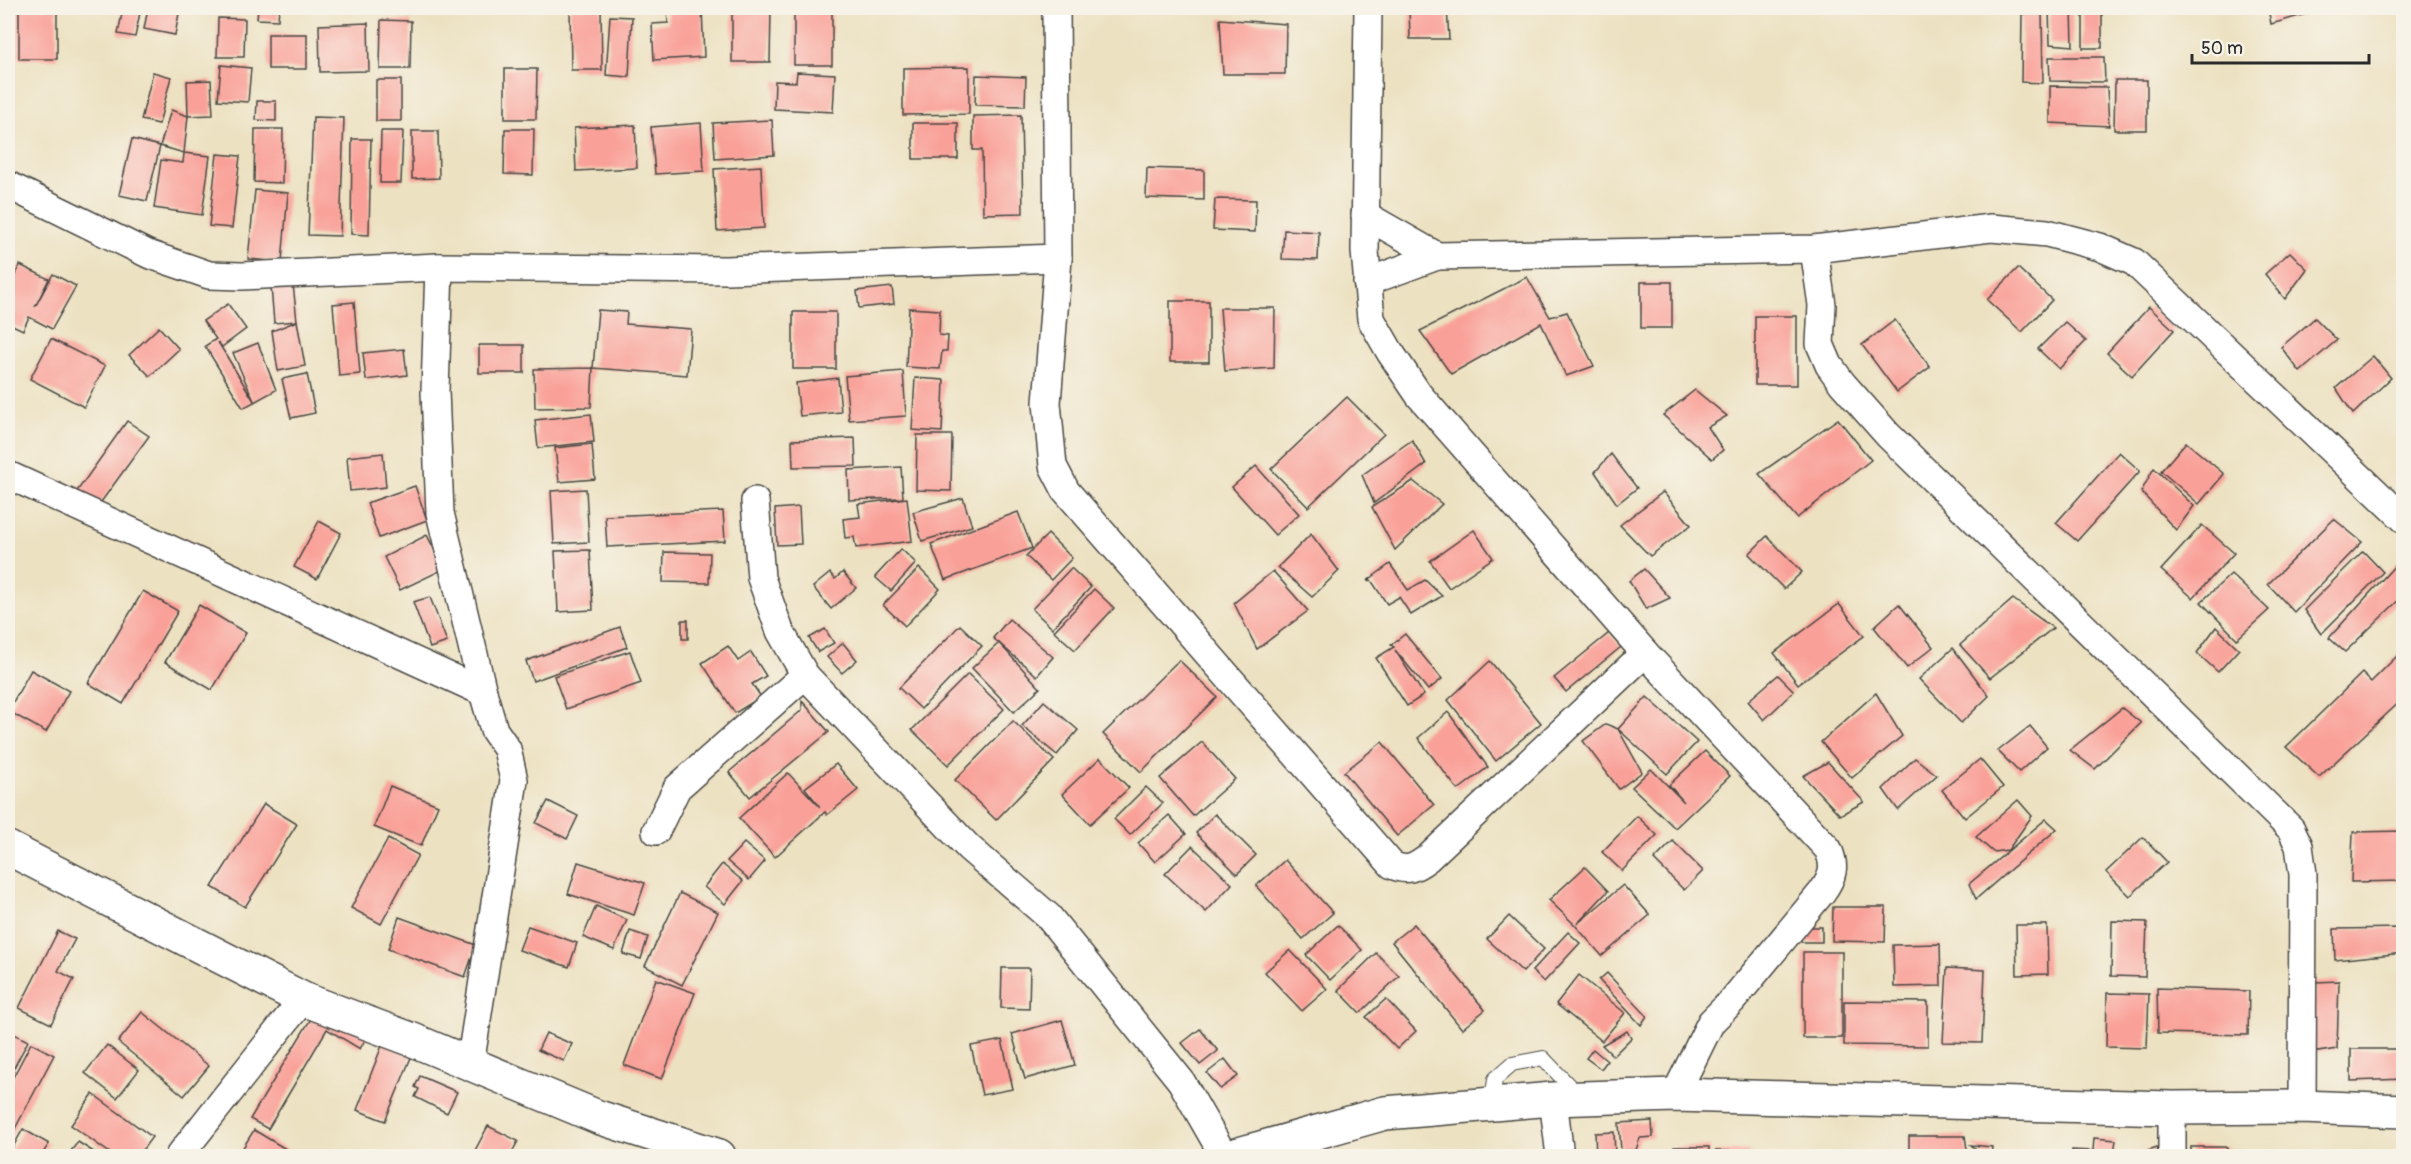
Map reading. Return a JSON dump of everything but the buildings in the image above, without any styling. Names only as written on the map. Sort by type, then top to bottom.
[{"type":"street","points":[[1056,8],[1058,258],[1047,403],[1053,466],[1066,491],[1392,865],[1401,870],[1414,868],[1428,858],[1645,653]]},
{"type":"street","points":[[1368,8],[1365,215],[1367,282],[1371,319],[1419,395],[1645,653],[1828,849],[1834,862],[1832,879],[1732,1001],[1711,1022],[1676,1095]]},
{"type":"street","points":[[8,185],[148,254],[209,275],[242,276],[439,267],[726,270],[1058,258]]},
{"type":"street","points":[[1365,215],[1437,256]]},
{"type":"street","points":[[1367,282],[1437,256],[1814,249],[1991,228],[2047,233],[2100,247],[2134,262],[2403,519]]},
{"type":"street","points":[[1814,249],[1822,305],[1821,344],[1829,365],[1842,383],[1896,444],[2291,829],[2299,846],[2303,874],[2302,1107]]},
{"type":"street","points":[[439,267],[435,391],[440,513],[483,692],[494,730],[507,749],[514,780],[470,1065]]},
{"type":"street","points":[[8,475],[483,692]]},
{"type":"street","points":[[755,501],[761,578],[780,631],[805,675],[969,848],[1048,916],[1180,1081],[1224,1156]]},
{"type":"street","points":[[656,831],[676,788],[805,675]]},
{"type":"street","points":[[8,848],[303,999],[413,1040],[598,1117],[718,1156]]},
{"type":"street","points":[[179,1156],[303,999]]},
{"type":"street","points":[[1232,1156],[1385,1113],[1567,1099],[1676,1095],[2172,1108],[2302,1107],[2403,1111]]},
{"type":"street","points":[[1560,1156],[1567,1099]]},
{"type":"street","points":[[2172,1108],[2172,1156]]}]
